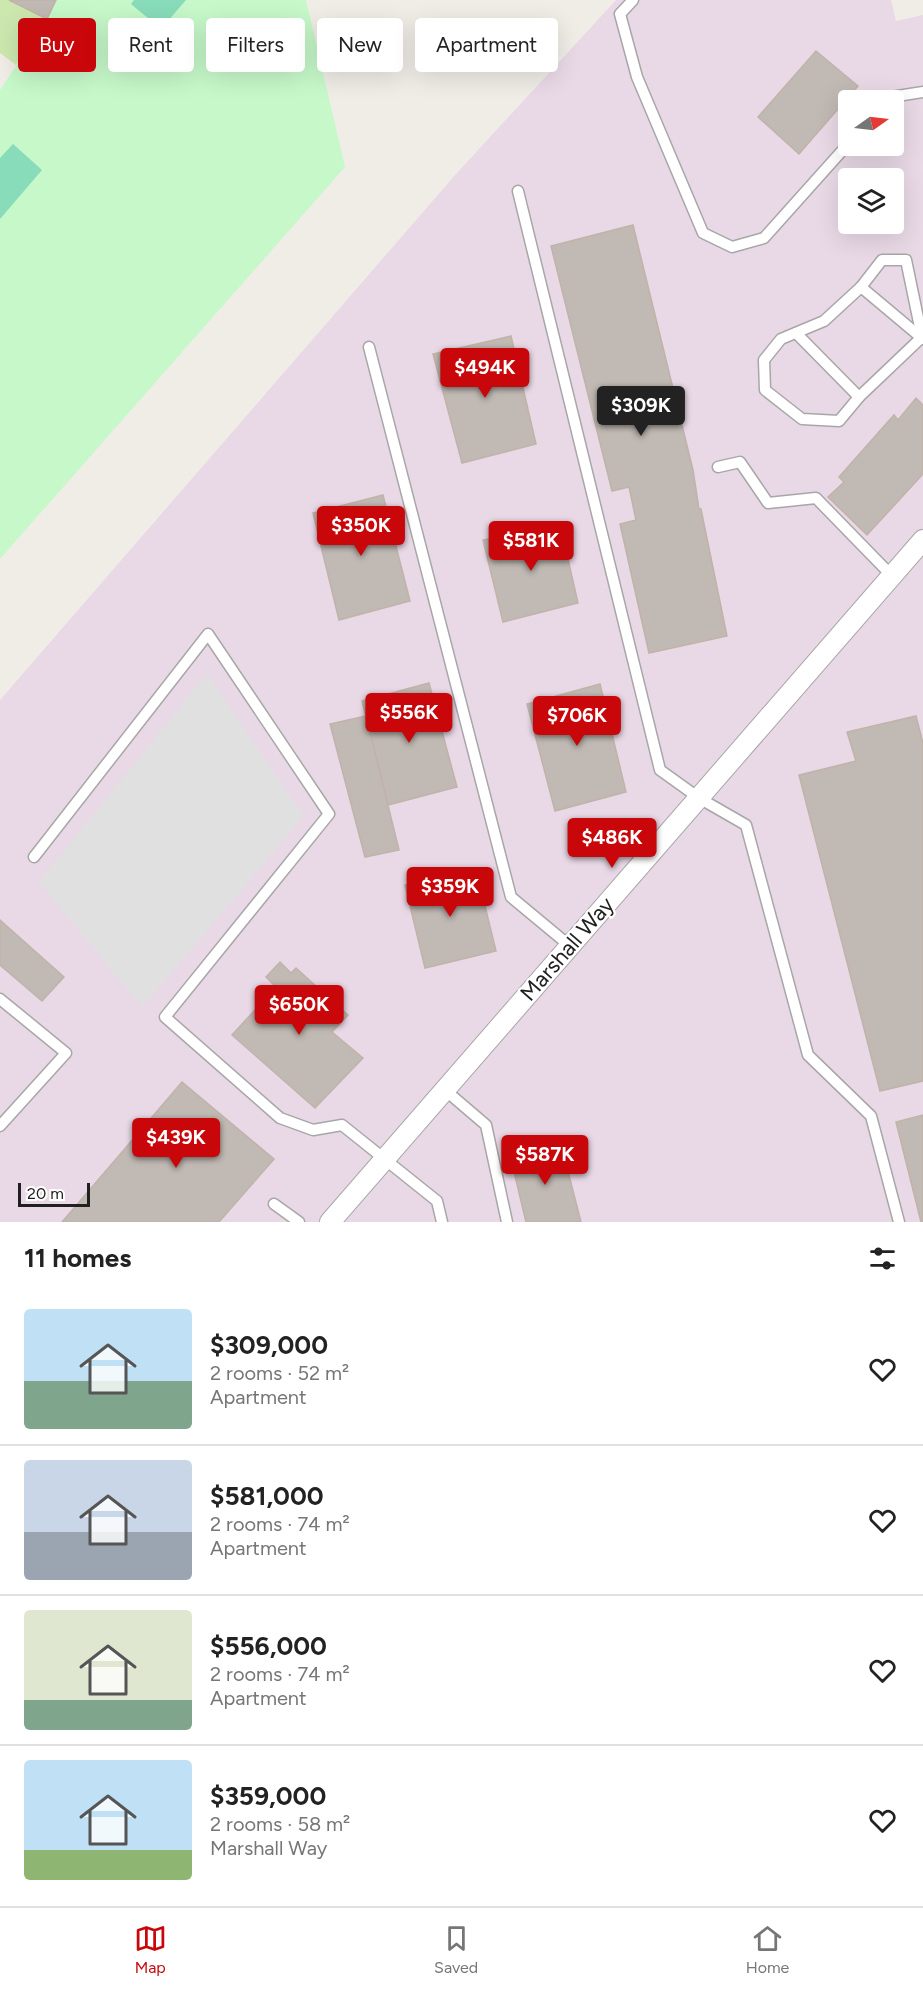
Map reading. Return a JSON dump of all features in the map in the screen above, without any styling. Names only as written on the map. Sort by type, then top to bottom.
[{"type":"street","name":"Marshall Way","points":[[330,1222],[923,540]]},
{"type":"lane","points":[[633,0],[620,14],[637,77],[703,233],[732,247],[764,238],[838,155]]},
{"type":"lane","points":[[904,95],[923,92]]},
{"type":"lane","points":[[518,190],[660,770],[699,798],[746,825],[808,1055],[871,1116],[899,1222]]},
{"type":"lane","points":[[882,260],[906,260],[922,338],[859,397],[839,421],[802,419],[765,390],[764,360],[781,339],[824,321],[861,286],[882,260]]},
{"type":"lane","points":[[861,286],[922,338]]},
{"type":"lane","points":[[796,333],[859,397]]},
{"type":"lane","points":[[369,347],[511,897],[570,946]]},
{"type":"lane","points":[[718,467],[740,462],[768,503],[816,498],[892,576]]},
{"type":"lane","points":[[34,857],[208,634],[329,814],[165,1017],[280,1118],[313,1130],[342,1125],[437,1201],[442,1222]]},
{"type":"lane","points":[[0,1126],[66,1053],[2,1003]]},
{"type":"lane","points":[[445,1090],[486,1125],[507,1222]]},
{"type":"lane","points":[[274,1204],[299,1222]]},
{"type":"shaded area","points":[[616,0],[891,0],[896,21],[923,15],[923,1222],[0,1222],[0,700],[456,174],[550,72],[558,72],[558,63]]},
{"type":"shaded area","points":[[207,674],[304,816],[142,1007],[39,882]]},
{"type":"green space","points":[[0,0],[9,0],[45,18],[18,18],[18,62],[16,65],[0,53]]},
{"type":"green space","points":[[56,0],[306,0],[317,47],[317,72],[323,72],[345,167],[0,559],[0,90],[18,63],[18,72],[96,72],[96,18],[47,18]]},
{"type":"green space","points":[[134,0],[186,0],[170,18],[148,18],[131,4]]},
{"type":"green space","points":[[13,144],[42,170],[0,219],[0,158]]},
{"type":"building","points":[[9,0],[56,0],[47,18]]},
{"type":"building","points":[[816,51],[858,86],[855,90],[838,90],[838,109],[799,154],[758,117]]},
{"type":"building","points":[[633,225],[693,470],[699,509],[701,509],[727,636],[649,653],[620,524],[636,520],[629,487],[612,491],[551,246]]},
{"type":"building","points":[[511,336],[536,444],[462,463],[433,354]]},
{"type":"building","points":[[916,398],[923,405],[923,474],[867,535],[828,497],[844,482],[839,477],[894,415],[898,420]]},
{"type":"building","points":[[383,495],[410,601],[339,620],[313,513]]},
{"type":"building","points":[[560,524],[578,603],[503,622],[483,540]]},
{"type":"building","points":[[429,683],[457,787],[388,805],[362,701]]},
{"type":"building","points":[[600,684],[626,792],[555,811],[527,704]]},
{"type":"building","points":[[366,716],[399,850],[365,857],[330,724]]},
{"type":"building","points":[[916,716],[923,743],[923,1081],[880,1091],[799,775],[856,761],[847,732]]},
{"type":"building","points":[[476,869],[496,951],[425,968],[405,885]]},
{"type":"building","points":[[0,920],[64,977],[42,1001],[0,965]]},
{"type":"building","points":[[280,962],[291,973],[296,968],[348,1015],[332,1032],[363,1058],[315,1108],[232,1035],[276,987],[266,977]]},
{"type":"building","points":[[182,1082],[274,1159],[219,1222],[62,1222]]},
{"type":"building","points":[[923,1115],[923,1222],[921,1222],[896,1122]]},
{"type":"building","points":[[561,1144],[581,1222],[526,1222],[510,1155]]}]
